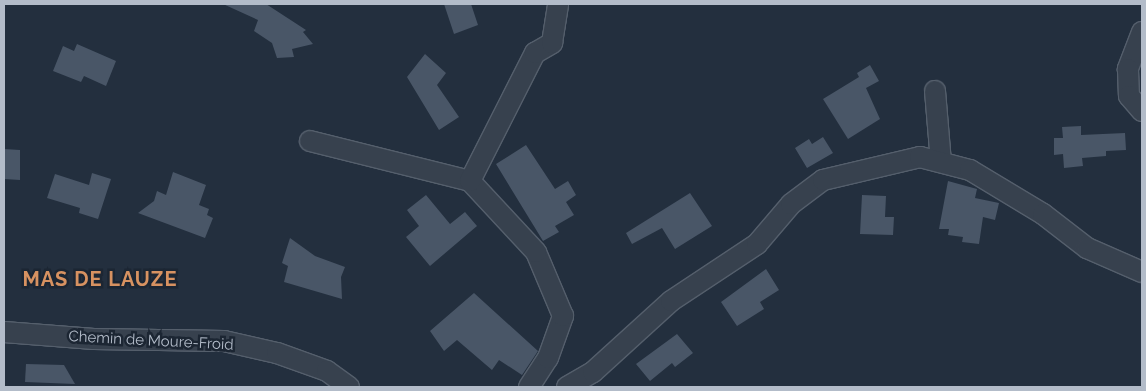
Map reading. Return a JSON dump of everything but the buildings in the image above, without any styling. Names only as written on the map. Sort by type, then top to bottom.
[{"type":"street","points":[[470,181],[536,53],[552,43],[558,4]]},
{"type":"street","points":[[1142,32],[1128,69],[1129,96],[1142,111]]},
{"type":"street","points":[[935,91],[941,162]]},
{"type":"street","points":[[310,141],[470,181],[536,252],[563,316],[548,358],[529,387]]},
{"type":"street","points":[[567,387],[592,372],[671,301],[756,244],[791,204],[823,180],[920,157],[970,170],[1043,214],[1087,248],[1142,272]]},
{"type":"street","name":"Chemin de Moure-Froid","points":[[4,332],[94,339],[224,341],[277,353],[326,371],[349,387]]},
{"type":"district","name":"MAS DE LAUZE","points":[[100,279]]}]
